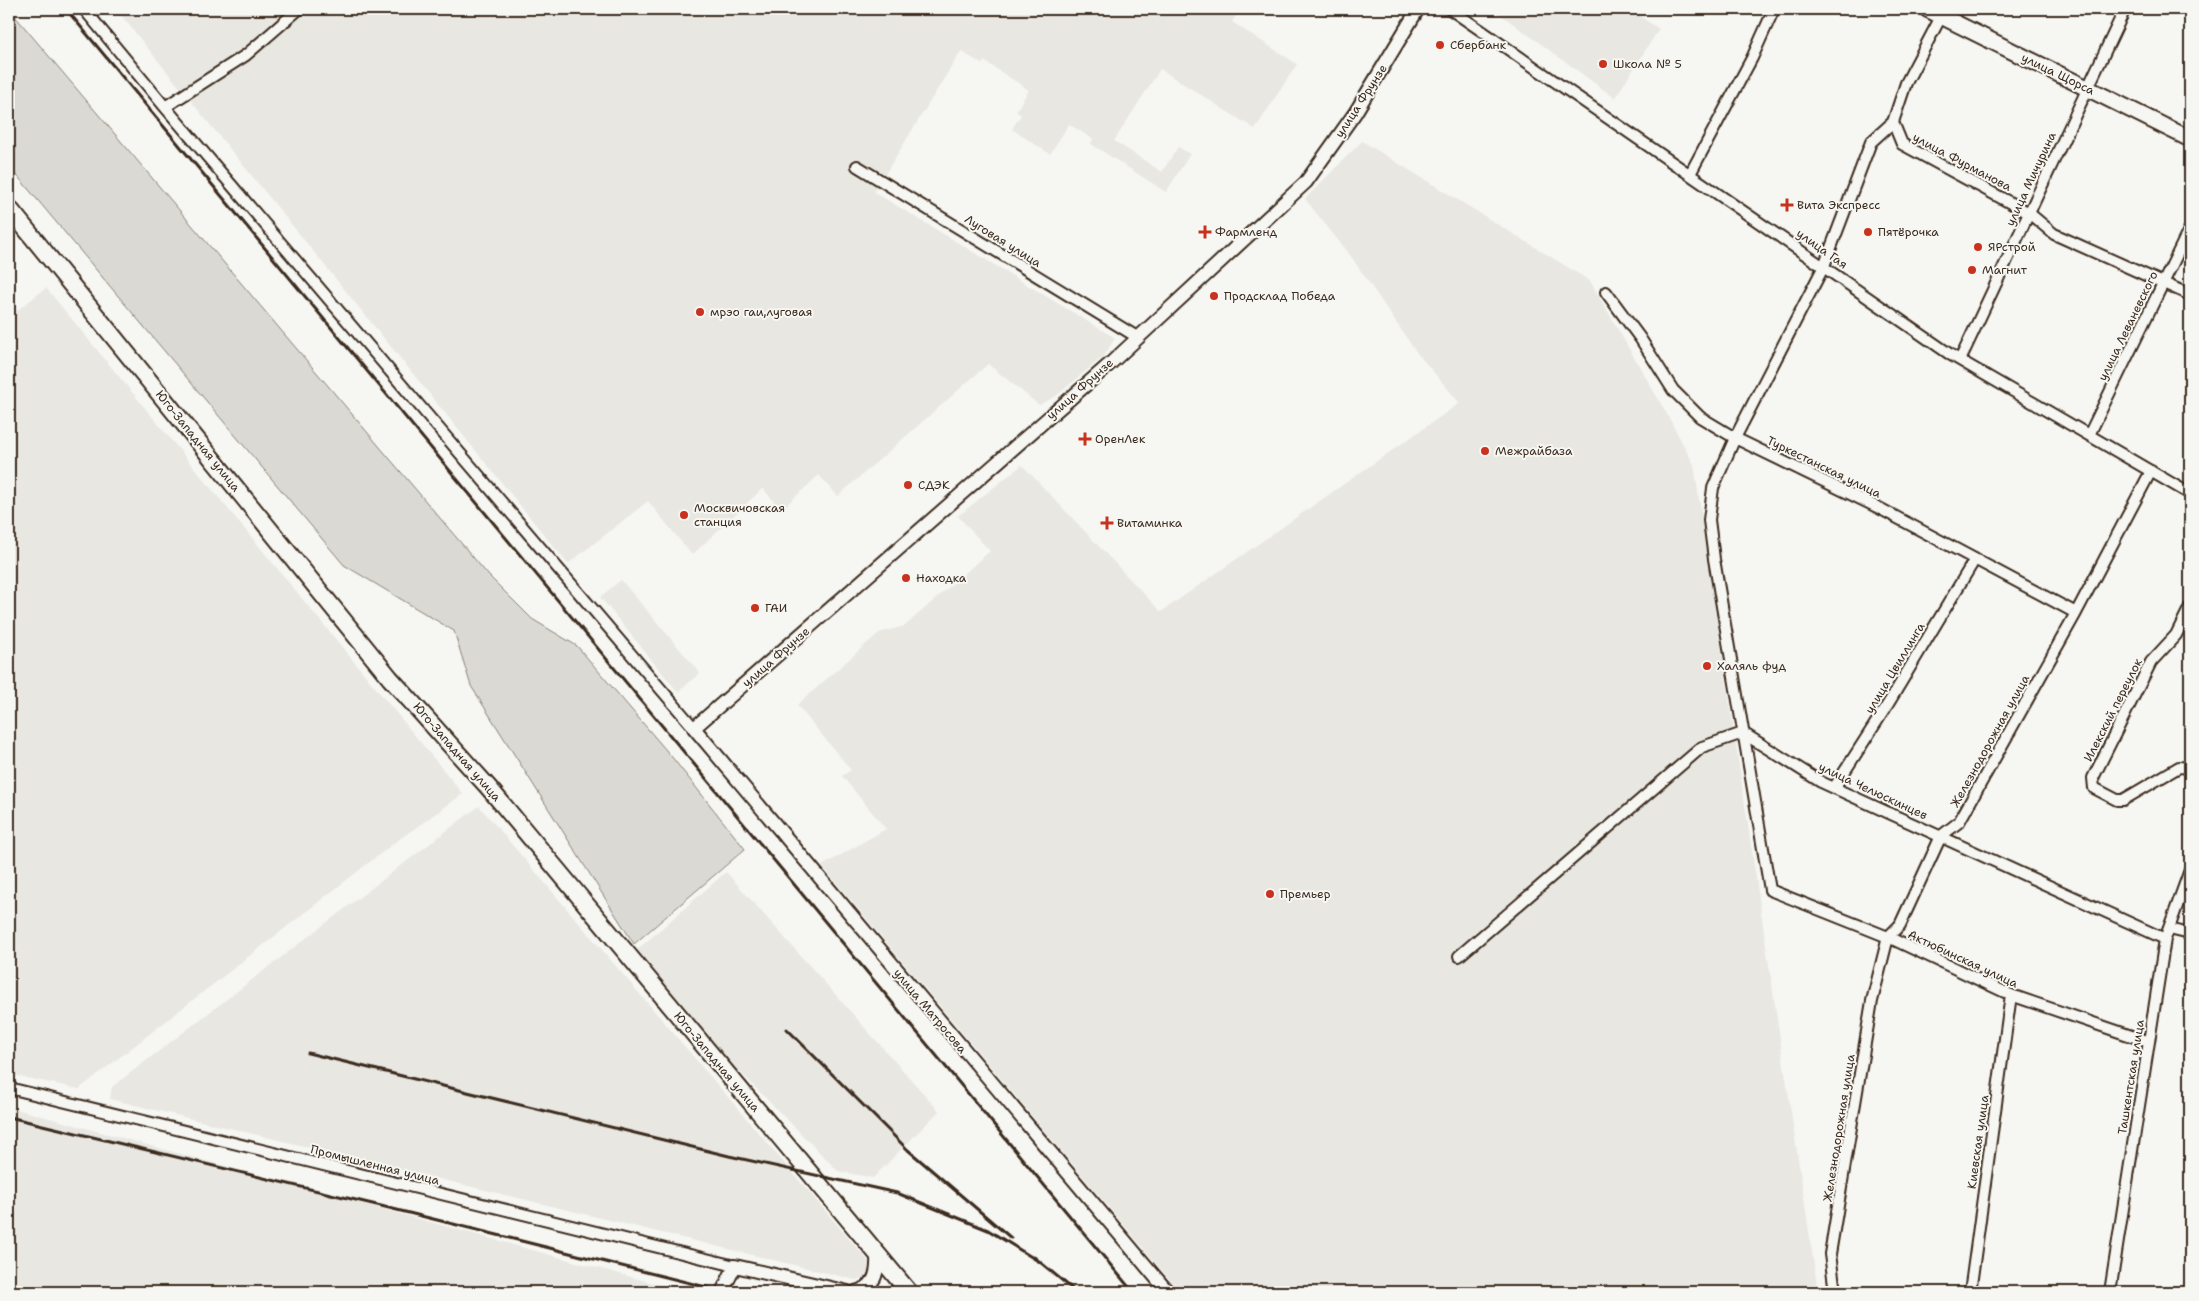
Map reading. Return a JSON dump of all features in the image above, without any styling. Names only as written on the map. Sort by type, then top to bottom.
[{"type":"main road","name":"улица Щорса","points":[[1927,9],[1943,12],[2088,89],[2190,139]]},
{"type":"main road","name":"Юго-Западная улица","points":[[9,208],[390,678],[489,788],[877,1256],[909,1292]]},
{"type":"street","points":[[84,9],[165,107],[694,728]]},
{"type":"street","points":[[165,107],[246,55],[299,9]]},
{"type":"street","name":"улица Фрунзе","points":[[694,728],[1097,375],[1306,182],[1355,113],[1418,9]]},
{"type":"street","name":"улица Гая","points":[[1450,9],[1960,360],[2190,494]]},
{"type":"street","points":[[1690,174],[1752,58],[1774,9]]},
{"type":"street","name":"улица Мичурина","points":[[1960,360],[2126,9]]},
{"type":"street","points":[[1459,956],[1702,747],[1743,733],[1709,520],[1713,488],[1735,438],[1824,266],[1871,142],[1894,122],[1906,84],[1943,12]]},
{"type":"street","name":"улица Фурманова","points":[[1894,122],[1902,144],[2029,213],[2054,234],[2190,295]]},
{"type":"street","name":"Луговая улица","points":[[857,166],[1137,337]]},
{"type":"street","name":"улица Леваневского","points":[[2089,435],[2190,228]]},
{"type":"street","name":"Туркестанская улица","points":[[1606,292],[1640,338],[1673,390],[1700,417],[1735,438],[1879,508],[2076,614]]},
{"type":"street","name":"Железнодорожная улица","points":[[1835,1292],[1830,1254],[1872,1001],[1888,937],[1900,925],[1941,836],[1959,822],[2076,614],[2150,471]]},
{"type":"street","name":"улица Цвиллинга","points":[[1834,788],[1888,704],[1975,559]]},
{"type":"street","name":"Илекский переулок","points":[[2190,607],[2176,635],[2151,662],[2093,778],[2093,783],[2094,788],[2117,800],[2123,800],[2179,767],[2190,768]]},
{"type":"street","name":"улица Матросова","points":[[694,728],[1168,1292]]},
{"type":"street","name":"улица Челюскинцев","points":[[1743,733],[1821,782],[2165,939]]},
{"type":"street","name":"Актюбинская улица","points":[[1743,733],[1770,890],[1888,937],[2011,995],[2149,1042]]},
{"type":"street","name":"Ташкентская улица","points":[[2110,1292],[2165,939],[2190,870]]},
{"type":"street","points":[[2169,929],[2190,934]]},
{"type":"street","name":"Киевская улица","points":[[1970,1292],[2011,995]]},
{"type":"street","name":"Промышленная улица","points":[[9,1088],[735,1266]]},
{"type":"street","points":[[855,1292],[871,1285],[876,1277],[877,1256]]},
{"type":"street","points":[[722,1292],[735,1266],[848,1292]]},
{"type":"shaded area","points":[[9,9],[489,576],[532,619],[577,646],[671,756],[745,849],[634,944],[471,686],[454,631],[344,565],[9,166]]},
{"type":"shaded area","points":[[116,9],[1240,9],[1232,22],[1297,64],[1255,129],[1160,69],[1114,141],[1162,172],[1178,147],[1190,154],[1166,192],[1091,144],[1093,139],[1069,124],[1050,154],[1012,129],[1021,115],[1016,111],[1029,90],[984,61],[982,64],[961,51],[874,192],[1115,338],[1104,356],[1056,396],[1039,405],[988,364],[838,496],[819,475],[781,510],[763,488],[692,555],[648,501],[568,564]]},
{"type":"shaded area","name":"Школа № 5","points":[[1493,9],[1629,9],[1659,29],[1615,98]]},
{"type":"shaded area","points":[[1362,141],[1590,281],[1694,465],[1818,1292],[1180,1292],[822,866],[886,829],[842,776],[851,770],[797,705],[879,633],[905,626],[990,551],[958,516],[1022,465],[1161,612],[1460,403],[1417,353],[1350,255],[1305,199]]},
{"type":"shaded area","points":[[46,288],[463,794],[394,843],[79,1089],[9,1074],[9,317]]},
{"type":"shaded area","points":[[621,580],[700,673],[678,692],[600,597]]},
{"type":"shaded area","points":[[479,806],[869,1262],[870,1275],[856,1280],[110,1099],[112,1087]]},
{"type":"shaded area","points":[[726,872],[939,1111],[873,1178],[838,1171],[733,1065],[636,951]]},
{"type":"shaded area","points":[[9,1107],[686,1292],[9,1292]]},
{"type":"railway","points":[[66,9],[1133,1292]]},
{"type":"railway","points":[[787,1029],[908,1150],[1011,1238]]},
{"type":"railway","points":[[308,1053],[729,1156],[897,1193],[988,1230],[1038,1261]]},
{"type":"railway","points":[[9,1117],[381,1206],[726,1292]]},
{"type":"railway","points":[[1034,1257],[1076,1292]]},
{"type":"place","name":"Сбербанк","points":[[1440,45]]},
{"type":"place","name":"Школа № 5","points":[[1603,64]]},
{"type":"place","name":"Вита Экспресс","points":[[1787,205]]},
{"type":"place","name":"Фармленд","points":[[1205,232]]},
{"type":"place","name":"Пятёрочка","points":[[1868,232]]},
{"type":"place","name":"ЯРстрой","points":[[1978,247]]},
{"type":"place","name":"Магнит","points":[[1972,270]]},
{"type":"place","name":"Продсклад Победа","points":[[1214,296]]},
{"type":"place","name":"мрэо гаи,луговая","points":[[700,312]]},
{"type":"place","name":"ОренЛек","points":[[1085,439]]},
{"type":"place","name":"Межрайбаза","points":[[1485,451]]},
{"type":"place","name":"СДЭК","points":[[908,485]]},
{"type":"place","name":"Москвичовская станция","points":[[684,515]]},
{"type":"place","name":"Витаминка","points":[[1107,523]]},
{"type":"place","name":"Находка","points":[[906,578]]},
{"type":"place","name":"ГАИ","points":[[755,608]]},
{"type":"place","name":"Халяль фуд","points":[[1707,666]]},
{"type":"place","name":"Премьер","points":[[1270,894]]}]
